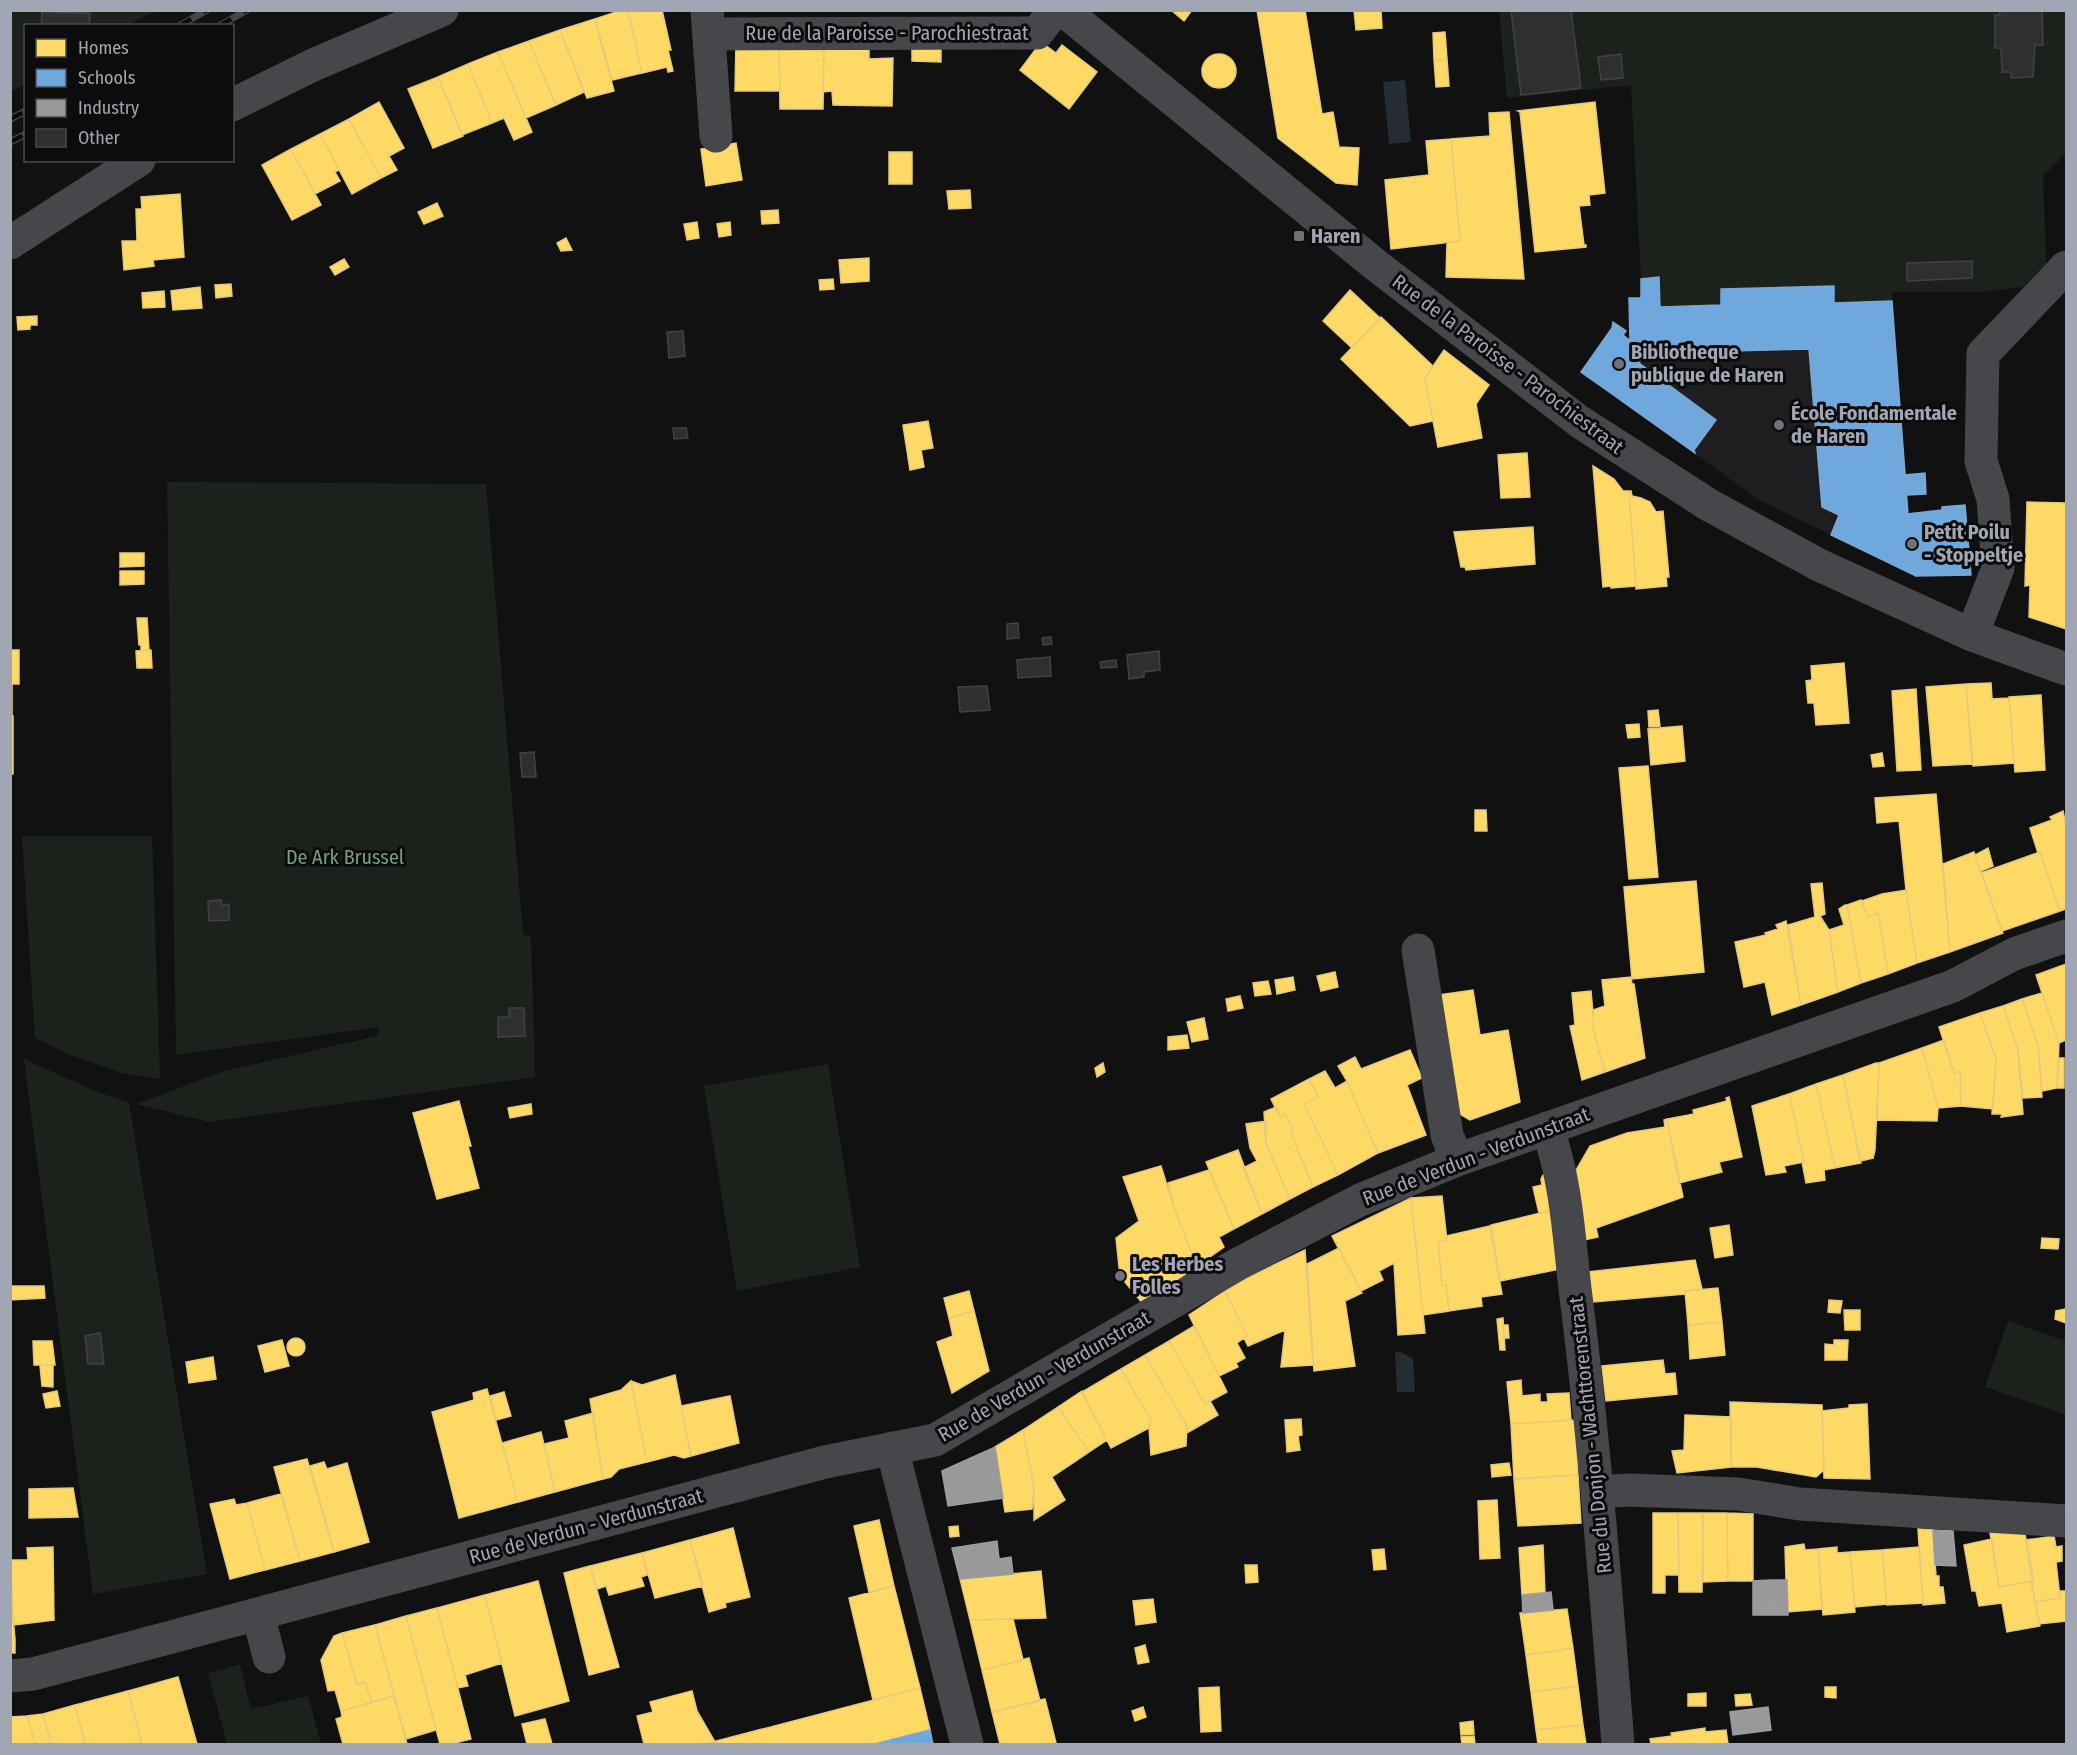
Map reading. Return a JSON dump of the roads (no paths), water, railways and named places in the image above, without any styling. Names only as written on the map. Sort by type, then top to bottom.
[{"type":"street","points":[[234,104],[313,65],[442,10]]},
{"type":"street","name":"Rue de la Paroisse - Parochiestraat","points":[[716,136],[708,22],[1037,33],[1055,10]]},
{"type":"street","name":"Rue de la Paroisse - Parochiestraat","points":[[1063,10],[1377,266],[1580,422],[1709,505],[1799,554],[1972,635],[2067,669]]},
{"type":"street","points":[[10,243],[136,162]]},
{"type":"street","points":[[1972,635],[1998,568],[1993,499],[1982,461],[1983,354],[2067,267]]},
{"type":"street","name":"Rue de Verdun - Verdunstraat","points":[[10,1676],[33,1674],[825,1462],[935,1440],[1238,1264],[1360,1200],[1457,1160],[1953,986],[2014,954],[2067,936]]},
{"type":"street","points":[[1418,950],[1448,1135],[1457,1160]]},
{"type":"street","name":"Rue du Donjon - Wachttorenstraat","points":[[1547,1128],[1557,1156],[1579,1322],[1597,1492],[1618,1744]]},
{"type":"street","points":[[892,1448],[967,1744]]},
{"type":"street","points":[[1597,1492],[1629,1490],[1738,1494],[1800,1504],[2067,1521]]},
{"type":"street","points":[[258,1614],[269,1657]]},
{"type":"railway","points":[[182,24],[207,10]]},
{"type":"railway","points":[[222,24],[247,10]]},
{"type":"railway","points":[[10,119],[24,112]]},
{"type":"railway","points":[[10,142],[24,135]]},
{"type":"place","name":"Haren","points":[[1299,236]]},
{"type":"place","name":"Bibliotheque publique de Haren","points":[[1619,364]]},
{"type":"place","name":"École Fondamentale de Haren","points":[[1779,425]]},
{"type":"place","name":"Petit Poilu - Stoppeltje","points":[[1912,544]]},
{"type":"place","name":"Les Herbes Folles","points":[[1120,1276]]},
{"type":"park label","name":"De Ark Brussel","points":[[345,857]]}]
